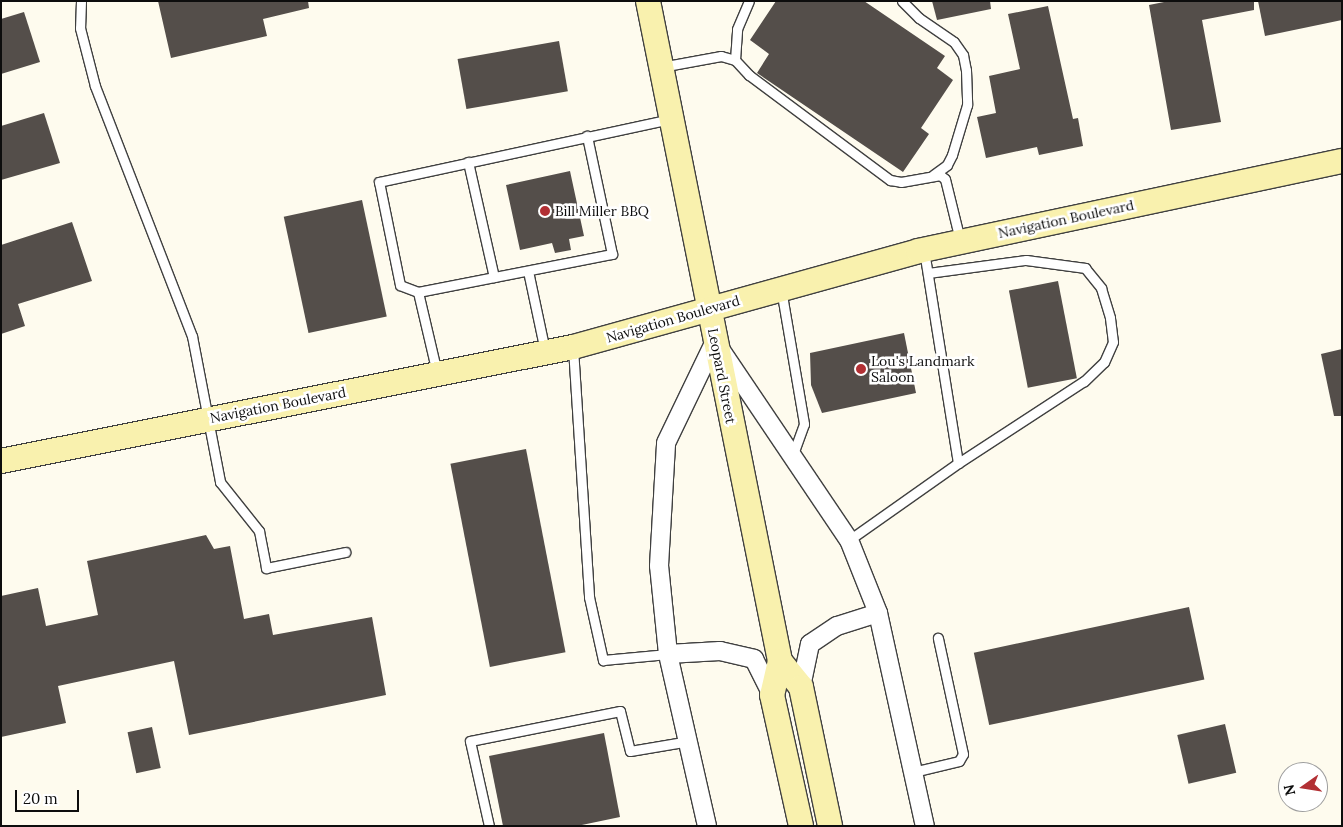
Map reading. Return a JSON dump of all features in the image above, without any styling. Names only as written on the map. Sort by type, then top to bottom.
[{"type":"main road","name":"Leopard Street","points":[[648,1],[780,661],[772,695],[801,826]]},
{"type":"main road","name":"Navigation Boulevard","points":[[1,461],[573,348],[709,308],[924,250],[1342,161]]},
{"type":"main road","name":"Leopard Street","points":[[780,661],[801,687],[830,826]]},
{"type":"street","points":[[707,826],[668,654],[659,566],[666,443],[715,341],[849,540],[878,613],[925,826]]},
{"type":"street","points":[[801,687],[810,644],[837,626],[878,613]]},
{"type":"street","points":[[668,654],[720,651],[754,659],[772,695]]},
{"type":"lane","points":[[81,1],[80,28],[95,86],[192,336],[206,419],[220,482],[259,530],[266,568],[345,552]]},
{"type":"lane","points":[[735,60],[737,29],[750,1]]},
{"type":"lane","points":[[661,67],[720,56],[735,60],[749,75],[890,180],[901,182],[933,174],[947,165],[952,155],[966,105],[966,70],[963,55],[954,42],[919,18],[902,1]]},
{"type":"lane","points":[[588,136],[612,254],[418,292],[400,285],[379,182],[588,136],[672,119]]},
{"type":"lane","points":[[468,162],[494,277]]},
{"type":"lane","points":[[933,174],[945,179],[960,242]]},
{"type":"lane","points":[[924,250],[958,463]]},
{"type":"lane","points":[[849,540],[958,463],[1084,382],[1104,362],[1113,342],[1110,318],[1101,288],[1085,268],[1026,260],[928,273]]},
{"type":"lane","points":[[528,271],[546,353]]},
{"type":"lane","points":[[781,288],[804,424],[793,455]]},
{"type":"lane","points":[[418,292],[437,375]]},
{"type":"lane","points":[[573,348],[589,596],[603,660],[668,654]]},
{"type":"lane","points":[[913,772],[959,762],[964,754],[938,638]]},
{"type":"lane","points":[[489,826],[470,741],[620,711],[630,751],[688,741]]},
{"type":"building","points":[[158,1],[308,1],[309,8],[263,19],[267,36],[171,58]]},
{"type":"building","points":[[776,1],[864,1],[945,56],[937,68],[953,80],[921,128],[929,134],[903,172],[757,73],[769,54],[750,40]]},
{"type":"building","points":[[932,1],[990,1],[991,9],[937,20]]},
{"type":"building","points":[[1169,1],[1254,1],[1254,10],[1202,20],[1221,122],[1171,130],[1149,5]]},
{"type":"building","points":[[1258,1],[1342,1],[1342,20],[1265,36]]},
{"type":"building","points":[[1048,6],[1073,119],[1078,118],[1083,146],[1039,155],[1037,147],[986,158],[977,117],[996,113],[989,76],[1020,69],[1008,14]]},
{"type":"building","points":[[24,12],[40,62],[1,74],[1,19]]},
{"type":"building","points":[[559,41],[568,91],[466,109],[458,59]]},
{"type":"building","points":[[44,113],[60,163],[1,180],[1,126]]},
{"type":"building","name":"Bill Miller BBQ","points":[[570,171],[584,236],[569,239],[571,250],[555,253],[552,243],[520,250],[506,185]]},
{"type":"building","points":[[362,200],[387,316],[308,333],[284,217]]},
{"type":"building","points":[[72,222],[92,281],[18,304],[25,326],[1,334],[1,245]]},
{"type":"building","points":[[1058,281],[1077,378],[1028,388],[1009,291]]},
{"type":"building","name":"Lou's Landmark Saloon","points":[[904,333],[916,393],[822,413],[811,385],[810,353]]},
{"type":"building","points":[[1342,349],[1342,416],[1334,416],[1321,354]]},
{"type":"building","points":[[526,449],[565,652],[490,667],[450,464]]},
{"type":"building","points":[[206,535],[214,549],[230,546],[244,619],[269,614],[273,635],[372,617],[386,695],[189,735],[174,661],[58,686],[66,723],[1,737],[1,596],[38,588],[46,626],[98,615],[87,561]]},
{"type":"building","points":[[1189,607],[1204,679],[989,725],[974,653]]},
{"type":"building","points":[[1225,724],[1236,773],[1189,784],[1177,735]]},
{"type":"building","points":[[152,727],[161,768],[136,773],[128,732]]},
{"type":"building","points":[[604,733],[620,817],[577,826],[503,826],[489,756]]},
{"type":"place","name":"Bill Miller BBQ","points":[[545,211]]},
{"type":"place","name":"Lou's Landmark Saloon","points":[[861,369]]}]
